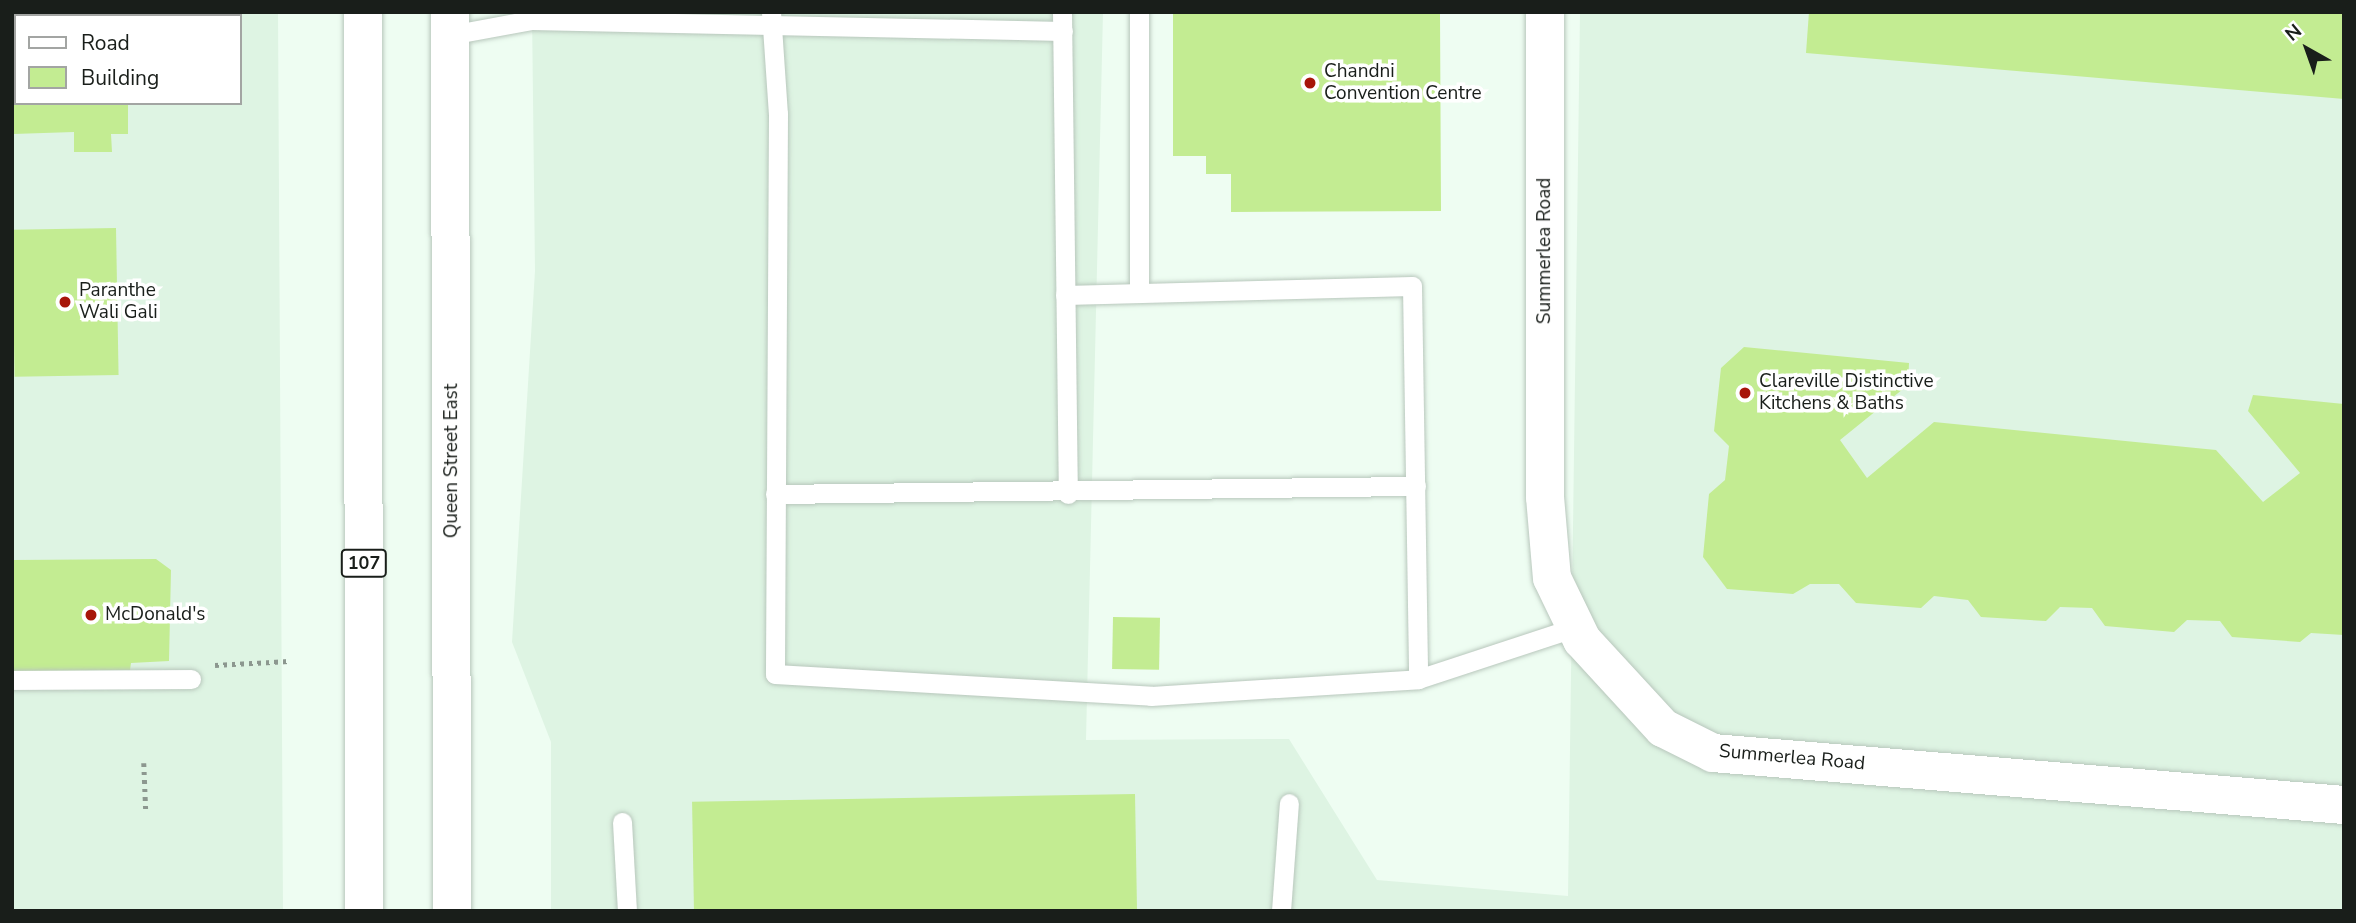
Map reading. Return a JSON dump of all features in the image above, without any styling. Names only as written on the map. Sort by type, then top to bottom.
[{"type":"main road","name":"107","points":[[363,12],[364,911]]},
{"type":"main road","name":"Summerlea Road","points":[[1545,12],[1545,497],[1552,578],[1576,628],[1663,728],[1713,752],[2344,805]]},
{"type":"main road","name":"Queen Street East","points":[[450,24],[452,911]]},
{"type":"lane","points":[[1139,12],[1139,292]]},
{"type":"lane","points":[[771,19],[778,114],[775,674],[1151,696],[1418,679],[1576,628]]},
{"type":"lane","points":[[450,24],[531,20],[771,19],[1062,22],[1068,494]]},
{"type":"lane","points":[[1065,295],[1412,286],[1418,679]]},
{"type":"lane","points":[[775,494],[1068,494],[1416,486]]},
{"type":"lane","points":[[12,680],[191,679]]},
{"type":"lane","points":[[1281,911],[1289,803]]},
{"type":"lane","points":[[622,821],[627,911]]},
{"type":"path","points":[[215,664],[289,661]]},
{"type":"path","points":[[144,763],[146,813]]},
{"type":"shaded area","points":[[12,12],[278,12],[283,911],[12,911]]},
{"type":"shaded area","points":[[532,12],[1103,12],[1086,740],[1289,739],[1377,880],[1568,896],[1580,12],[2344,12],[2344,911],[551,911],[551,742],[512,642],[535,271]]},
{"type":"building","points":[[12,12],[129,12],[14,14],[14,24]]},
{"type":"building","name":"Chandni Convention Centre","points":[[1173,12],[1440,12],[1441,211],[1231,212],[1231,174],[1206,174],[1206,156],[1173,156]]},
{"type":"building","points":[[1809,12],[2344,12],[2344,99],[1806,53]]},
{"type":"building","points":[[12,50],[14,105],[128,105],[128,134],[111,134],[112,152],[74,152],[74,132],[13,134]]},
{"type":"building","name":"Paranthe Wali Gali","points":[[116,228],[119,375],[15,377],[12,230]]},
{"type":"building","points":[[1744,347],[1909,363],[1908,385],[1840,440],[1867,478],[1934,422],[2216,450],[2263,502],[2300,473],[2248,411],[2253,395],[2344,404],[2344,635],[2311,633],[2300,642],[2232,637],[2220,621],[2187,620],[2174,632],[2105,626],[2092,608],[2060,607],[2046,621],[1981,617],[1968,600],[1934,596],[1921,608],[1856,603],[1839,584],[1810,584],[1793,594],[1727,589],[1703,557],[1709,494],[1725,480],[1729,446],[1714,431],[1721,368]]},
{"type":"building","name":"McDonald's","points":[[156,559],[171,570],[169,661],[131,663],[130,670],[12,672],[12,560]]},
{"type":"building","points":[[1113,617],[1160,618],[1159,670],[1112,669]]},
{"type":"building","points":[[1135,794],[1137,911],[694,911],[692,802]]},
{"type":"place","name":"Chandni Convention Centre","points":[[1310,83]]},
{"type":"place","name":"Paranthe Wali Gali","points":[[65,302]]},
{"type":"place","name":"Clareville Distinctive Kitchens & Baths","points":[[1745,393]]},
{"type":"place","name":"McDonald's","points":[[91,615]]}]
